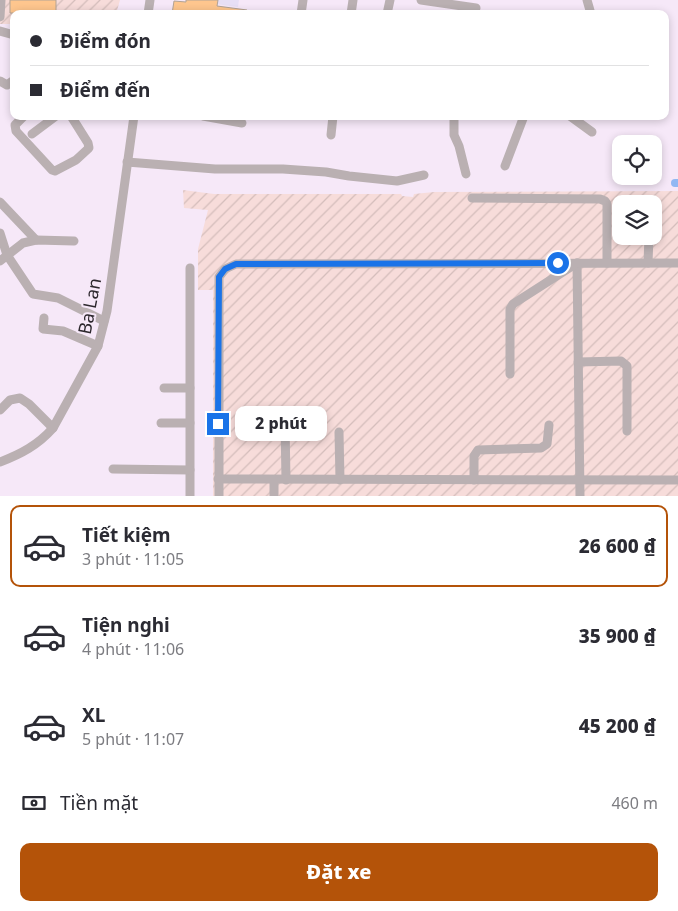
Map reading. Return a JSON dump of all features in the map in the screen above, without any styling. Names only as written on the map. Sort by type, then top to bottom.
[{"type":"street","points":[[0,17],[1,0]]},
{"type":"street","points":[[421,0],[476,7]]},
{"type":"street","points":[[20,120],[15,125],[16,131],[55,171],[76,160],[89,148],[88,143],[74,120]]},
{"type":"street","points":[[32,134],[51,120]]},
{"type":"street","name":"Ba Lan","points":[[0,462],[34,446],[44,439],[53,428],[98,346],[104,321],[133,120]]},
{"type":"street","points":[[225,120],[242,123]]},
{"type":"street","points":[[331,135],[333,120]]},
{"type":"street","points":[[454,120],[454,135],[459,146],[466,174]]},
{"type":"street","points":[[505,166],[522,120]]},
{"type":"street","points":[[576,120],[592,132]]},
{"type":"street","points":[[127,162],[216,169],[300,170],[397,181],[424,174]]},
{"type":"street","points":[[472,198],[600,198],[607,204],[607,263]]},
{"type":"street","points":[[0,203],[36,240]]},
{"type":"street","points":[[0,233],[7,254],[33,294],[58,298],[104,321]]},
{"type":"street","points":[[0,261],[23,243],[36,240],[74,241]]},
{"type":"street","points":[[648,263],[649,245]]},
{"type":"street","points":[[577,263],[580,496]]},
{"type":"street","points":[[510,374],[510,309],[513,304],[577,263]]},
{"type":"street","points":[[218,496],[219,277],[225,269],[236,264],[678,263]]},
{"type":"street","points":[[190,268],[190,496]]},
{"type":"street","points":[[44,318],[43,329],[64,331],[98,346]]},
{"type":"street","points":[[578,362],[621,362],[627,366],[628,431]]},
{"type":"street","points":[[164,388],[190,388]]},
{"type":"street","points":[[0,410],[10,400],[20,398],[29,404],[53,428]]},
{"type":"street","points":[[161,424],[190,423]]},
{"type":"street","points":[[285,424],[286,480]]},
{"type":"street","points":[[474,480],[474,456],[478,450],[541,448],[547,444],[549,426]]},
{"type":"street","points":[[339,432],[340,480]]},
{"type":"street","points":[[113,469],[190,470]]},
{"type":"street","points":[[218,479],[678,480]]},
{"type":"street","points":[[274,480],[274,496]]},
{"type":"shaded area","points":[[0,0],[120,0],[117,10],[10,10],[10,24],[0,24]]},
{"type":"shaded area","points":[[186,0],[239,0],[238,7]]},
{"type":"shaded area","points":[[183,190],[214,194],[401,194],[402,196],[413,197],[414,194],[434,192],[678,191],[678,496],[213,496],[213,290],[198,290],[198,249],[208,210],[184,208]]},
{"type":"building","points":[[10,0],[56,0],[56,10],[10,10]]},
{"type":"building","points":[[186,0],[218,0],[217,6],[247,10],[173,10],[174,1],[186,2]]},
{"type":"route","points":[[218,424],[219,277],[225,269],[236,264],[558,263]]}]
